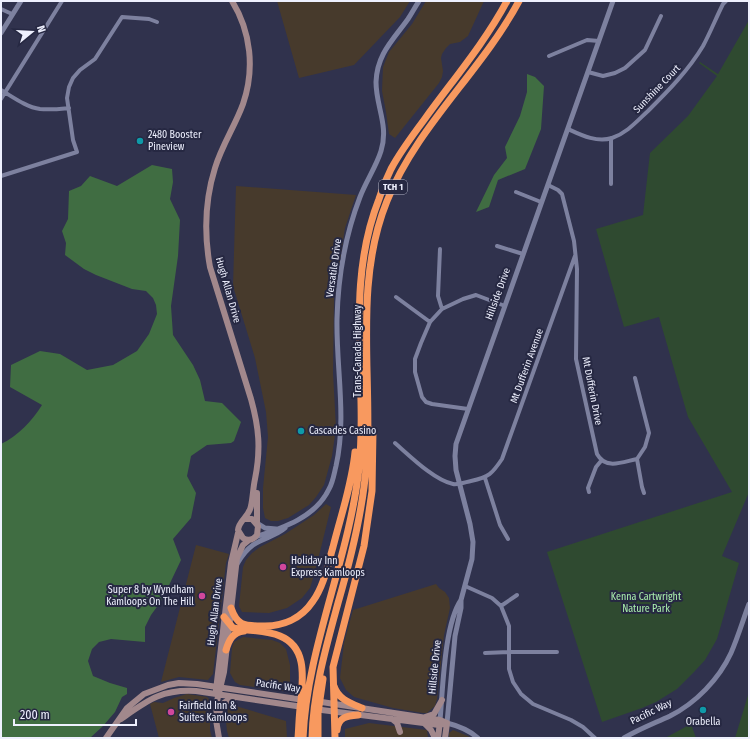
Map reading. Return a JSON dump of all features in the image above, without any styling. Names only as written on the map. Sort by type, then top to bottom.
[{"type":"highway","name":"Trans-Canada Highway","points":[[303,738],[304,712],[311,676],[352,511],[359,468],[360,284],[368,233],[378,200],[391,169],[406,146],[486,37],[507,1]]},
{"type":"highway","name":"Trans-Canada Highway","points":[[312,738],[316,689],[361,509],[368,445],[368,284],[376,234],[386,202],[398,175],[416,146],[494,42],[519,1]]},
{"type":"highway","points":[[335,738],[333,667],[364,546],[370,507],[374,445],[373,423],[368,390]]},
{"type":"highway","points":[[231,608],[236,620],[243,625],[274,626],[297,617],[313,601],[320,590],[326,573],[351,479],[356,432],[360,412]]},
{"type":"highway","points":[[224,617],[229,625],[234,628],[281,636],[291,643],[299,654],[303,679],[298,738]]},
{"type":"highway","points":[[226,650],[234,634],[241,631],[249,631]]},
{"type":"highway","points":[[318,738],[320,698],[328,655],[330,632]]},
{"type":"highway","points":[[333,682],[341,697],[360,711],[340,719],[337,725],[335,738]]},
{"type":"main road","name":"Hugh Allan Drive","points":[[232,1],[242,22],[248,43],[250,74],[243,104],[219,155],[213,174],[206,210],[206,237],[210,267],[256,419],[259,440],[257,470],[257,523]]},
{"type":"main road","name":"Hugh Allan Drive","points":[[244,520],[248,516],[251,507],[257,470]]},
{"type":"main road","points":[[252,519],[257,523],[259,532],[256,537],[249,540],[242,538],[238,533],[239,524],[244,520],[252,519]]},
{"type":"main road","name":"Hugh Allan Drive","points":[[219,736],[216,713],[224,617],[231,563],[238,533]]},
{"type":"main road","name":"Hugh Allan Drive","points":[[218,687],[224,672],[236,565],[243,545],[249,540]]},
{"type":"main road","points":[[224,672],[227,683],[237,691]]},
{"type":"main road","name":"Pacific Way","points":[[106,738],[126,708],[144,694],[160,687],[179,683],[197,684],[237,691],[323,702],[334,708]]},
{"type":"main road","name":"Pacific Way","points":[[118,721],[148,701],[162,694],[180,690],[196,691],[322,710],[334,708],[447,723]]},
{"type":"main road","points":[[144,694],[148,701]]},
{"type":"main road","points":[[219,736],[220,708],[227,701],[237,698]]},
{"type":"main road","points":[[437,738],[423,720],[434,714],[442,700]]},
{"type":"main road","name":"Pacific Way","points":[[360,711],[391,718],[423,720]]},
{"type":"main road","points":[[391,718],[397,723],[400,732],[402,724],[408,720]]},
{"type":"main road","name":"Hillside Drive","points":[[437,738],[440,722]]},
{"type":"main road","name":"Hillside Drive","points":[[445,738],[447,723]]},
{"type":"street","points":[[1,33],[21,1]]},
{"type":"street","points":[[1,98],[3,91],[62,1]]},
{"type":"street","name":"Versatile Drive","points":[[256,537],[288,525],[318,506],[327,494],[332,482],[339,448],[341,429],[337,320],[341,269],[346,239],[360,196],[381,149],[384,130],[376,83],[376,74],[380,60],[388,43],[408,18],[419,1]]},
{"type":"street","name":"Hillside Drive","points":[[447,723],[453,649],[461,608],[461,600],[472,559],[473,542],[470,524],[459,484],[455,456],[456,444],[613,1]]},
{"type":"street","name":"Sunshine Court","points":[[568,129],[599,140],[611,138],[627,130],[673,86],[692,63],[703,45],[722,4],[726,1]]},
{"type":"street","points":[[1,9],[12,14]]},
{"type":"street","points":[[588,72],[604,76],[625,68],[645,50],[661,16]]},
{"type":"street","points":[[1,176],[77,152],[73,140],[67,98],[73,78],[80,70],[95,59],[122,17],[149,19],[157,22]]},
{"type":"street","points":[[549,56],[587,40],[599,42]]},
{"type":"street","points":[[3,91],[30,107],[49,110],[69,108]]},
{"type":"street","points":[[611,138],[611,184]]},
{"type":"street","name":"Mt Dufferin Drive","points":[[548,185],[558,190],[562,194],[574,241],[577,269],[576,359],[597,454],[601,461]]},
{"type":"street","points":[[516,192],[541,202]]},
{"type":"street","points":[[497,246],[523,254]]},
{"type":"street","points":[[440,249],[438,296],[442,309]]},
{"type":"street","name":"Mt Dufferin Avenue","points":[[485,478],[494,470],[502,458],[575,255]]},
{"type":"street","points":[[468,409],[432,404],[426,402],[422,397],[415,372],[416,359],[421,343],[430,322],[442,309],[463,299],[476,295],[505,306]]},
{"type":"street","points":[[396,297],[430,322]]},
{"type":"street","points":[[635,378],[649,432],[645,447],[637,459],[644,493]]},
{"type":"street","points":[[395,443],[421,466],[437,477],[454,484],[485,478],[500,525],[508,539]]},
{"type":"street","points":[[589,492],[588,488],[596,468],[601,461],[610,464],[637,459]]},
{"type":"street","points":[[257,523],[265,528],[278,529]]},
{"type":"street","points":[[236,565],[254,544],[280,533],[288,525]]},
{"type":"street","points":[[465,586],[492,598],[501,606],[509,626],[509,670],[521,694],[533,704],[571,720],[583,727],[595,738]]},
{"type":"street","points":[[501,606],[517,595]]},
{"type":"street","name":"Hillside Drive","points":[[440,722],[449,635],[456,607],[461,600]]},
{"type":"street","name":"Pacific Way","points":[[624,738],[671,715],[689,704],[706,689],[721,671],[731,654],[749,605]]},
{"type":"street","points":[[485,653],[557,652]]},
{"type":"street","points":[[447,723],[471,732],[478,738]]},
{"type":"shaded area","points":[[277,1],[410,1],[400,17],[354,65],[299,78]]},
{"type":"shaded area","points":[[426,1],[484,1],[468,36],[460,42],[450,44],[442,54],[441,58],[443,71],[439,83],[395,138],[389,134],[382,91],[383,67],[389,52],[412,24]]},
{"type":"shaded area","points":[[236,186],[356,195],[345,228],[334,298],[333,373],[336,428],[332,456],[324,485],[316,497],[309,505],[288,518],[278,521],[271,521],[265,518],[263,508],[263,488],[268,437],[266,412],[255,358],[233,286]]},
{"type":"shaded area","points":[[326,504],[331,507],[310,588],[302,598],[287,608],[269,613],[242,612],[239,606],[243,567],[246,560],[260,547],[285,534],[314,515]]},
{"type":"shaded area","points":[[196,545],[229,554],[226,563],[213,674],[208,680],[179,677],[161,682]]},
{"type":"shaded area","points":[[436,584],[449,598],[450,608],[444,635],[435,706],[427,713],[423,713],[393,708],[354,697],[346,690],[340,678],[344,643],[353,610]]},
{"type":"shaded area","points":[[243,637],[272,640],[280,643],[286,649],[290,665],[290,692],[240,685],[235,682],[230,673],[232,648],[234,642]]},
{"type":"shaded area","points":[[187,694],[207,697],[209,699],[210,730],[212,738],[159,738],[150,704],[154,702],[163,703]]},
{"type":"shaded area","points":[[229,704],[286,721],[287,738],[229,738],[225,713]]},
{"type":"shaded area","points":[[369,723],[427,730],[428,738],[345,738],[345,729]]},
{"type":"shaded area","points":[[453,730],[471,738],[449,738],[449,733]]},
{"type":"green space","name":"Kenna Cartwright Nature Park","points":[[749,20],[749,492],[722,556],[739,563],[717,639],[705,660],[677,689],[656,702],[602,722],[547,552],[732,492],[688,417],[659,317],[624,327],[596,229],[643,215],[650,153],[688,116],[717,76],[699,63],[700,62],[718,74]]},
{"type":"green space","points":[[527,74],[535,77],[544,86],[541,129],[525,169],[498,180],[489,207],[476,212],[494,175],[507,158],[505,147],[520,116],[527,92]]},
{"type":"green space","points":[[152,165],[172,169],[173,182],[170,199],[180,220],[178,256],[171,306],[173,335],[193,365],[200,380],[205,401],[222,403],[241,422],[234,441],[231,443],[207,445],[191,456],[187,476],[196,493],[191,518],[173,539],[181,560],[162,600],[151,615],[145,627],[145,642],[111,639],[99,642],[92,649],[88,661],[93,676],[127,688],[127,694],[122,697],[115,712],[90,738],[1,738],[1,444],[24,428],[42,405],[10,387],[11,365],[40,351],[60,354],[87,370],[113,365],[137,351],[149,334],[157,314],[156,305],[153,298],[146,291],[132,289],[84,269],[65,255],[66,243],[62,231],[68,219],[69,191],[81,186],[90,176],[117,186]]},
{"type":"green space","points":[[749,692],[749,738],[735,738]]},
{"type":"green space","points":[[691,724],[696,738],[665,738]]},
{"type":"place","name":"2480 Booster Pineview","points":[[140,141]]},
{"type":"place","name":"Cascades Casino","points":[[301,431]]},
{"type":"place","name":"Holiday Inn Express Kamloops","points":[[283,567]]},
{"type":"place","name":"Super 8 by Wyndham Kamloops On The Hill","points":[[202,596]]},
{"type":"place","name":"Orabella","points":[[703,710]]},
{"type":"place","name":"Fairfield Inn & Suites Kamloops","points":[[171,712]]}]
